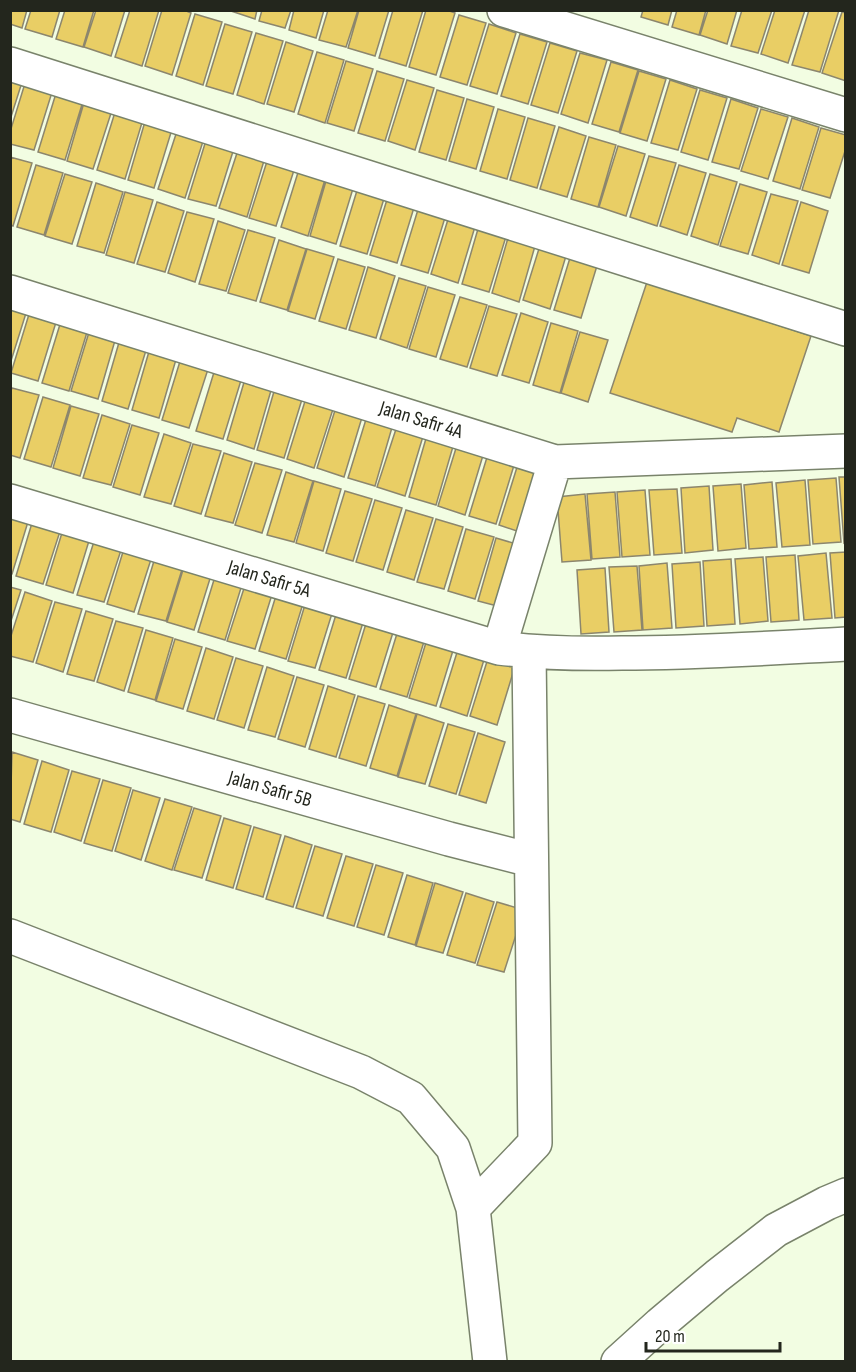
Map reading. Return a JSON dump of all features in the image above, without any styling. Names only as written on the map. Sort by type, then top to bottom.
[{"type":"street","points":[[504,10],[846,115]]},
{"type":"street","points":[[10,64],[846,329]]},
{"type":"street","name":"Jalan Safir 4A","points":[[10,292],[555,462],[846,451]]},
{"type":"street","points":[[473,1208],[536,1143],[531,860],[514,650],[555,462]]},
{"type":"street","name":"Jalan Safir 5A","points":[[10,501],[514,650],[591,653],[702,652],[846,644]]},
{"type":"street","name":"Jalan Safir 5B","points":[[10,715],[531,860]]},
{"type":"street","points":[[10,936],[361,1072],[411,1098],[453,1148],[473,1208],[490,1362]]},
{"type":"street","points":[[618,1362],[717,1276],[776,1230],[846,1195]]},
{"type":"building","points":[[10,10],[27,10],[22,28],[10,24]]},
{"type":"building","points":[[31,10],[60,10],[52,37],[25,29]]},
{"type":"building","points":[[65,10],[94,10],[83,47],[56,39]]},
{"type":"building","points":[[96,10],[125,10],[111,56],[84,47]]},
{"type":"building","points":[[130,10],[159,10],[142,66],[115,57]]},
{"type":"building","points":[[162,10],[184,10],[191,13],[172,75],[145,66]]},
{"type":"building","points":[[228,10],[257,10],[255,19]]},
{"type":"building","points":[[262,10],[291,10],[285,28],[259,21]]},
{"type":"building","points":[[294,10],[324,10],[316,38],[289,30]]},
{"type":"building","points":[[328,10],[358,10],[346,47],[319,40]]},
{"type":"building","points":[[359,10],[389,10],[375,56],[348,48]]},
{"type":"building","points":[[393,10],[423,10],[406,66],[379,58]]},
{"type":"building","points":[[426,10],[447,10],[455,13],[436,75],[409,67]]},
{"type":"building","points":[[643,10],[672,10],[668,25],[641,17]]},
{"type":"building","points":[[677,10],[706,10],[699,35],[672,27]]},
{"type":"building","points":[[708,10],[737,10],[727,44],[700,35]]},
{"type":"building","points":[[742,10],[772,10],[758,53],[731,46]]},
{"type":"building","points":[[775,10],[805,10],[788,63],[761,54]]},
{"type":"building","points":[[809,10],[839,10],[820,72],[792,65]]},
{"type":"building","points":[[842,12],[846,13],[846,81],[822,73]]},
{"type":"building","points":[[195,14],[222,22],[203,85],[176,76]]},
{"type":"building","points":[[459,15],[486,23],[467,85],[440,77]]},
{"type":"building","points":[[225,24],[252,32],[233,94],[206,86]]},
{"type":"building","points":[[489,24],[516,33],[497,94],[470,86]]},
{"type":"building","points":[[256,33],[283,41],[264,104],[237,95]]},
{"type":"building","points":[[520,34],[547,42],[528,104],[501,96]]},
{"type":"building","points":[[286,42],[313,51],[294,112],[267,104]]},
{"type":"building","points":[[550,43],[577,51],[558,113],[531,105]]},
{"type":"building","points":[[317,52],[344,60],[325,123],[298,114]]},
{"type":"building","points":[[580,53],[607,60],[588,123],[561,114]]},
{"type":"building","points":[[346,61],[373,69],[354,131],[327,123]]},
{"type":"building","points":[[611,62],[638,70],[619,132],[592,124]]},
{"type":"building","points":[[377,71],[404,79],[385,141],[358,133]]},
{"type":"building","points":[[639,71],[666,79],[647,141],[620,133]]},
{"type":"building","points":[[10,76],[23,79],[10,120]]},
{"type":"building","points":[[26,80],[53,89],[34,150],[10,144],[10,132]]},
{"type":"building","points":[[407,80],[434,88],[415,150],[388,141]]},
{"type":"building","points":[[670,80],[697,89],[678,150],[651,143]]},
{"type":"building","points":[[57,90],[84,98],[65,160],[38,152]]},
{"type":"building","points":[[437,90],[464,98],[446,160],[419,152]]},
{"type":"building","points":[[700,90],[727,98],[708,160],[681,152]]},
{"type":"building","points":[[85,99],[113,107],[93,169],[67,161]]},
{"type":"building","points":[[467,99],[494,107],[476,169],[449,161]]},
{"type":"building","points":[[731,99],[758,108],[739,169],[712,162]]},
{"type":"building","points":[[116,109],[144,116],[125,179],[97,170]]},
{"type":"building","points":[[498,109],[525,117],[507,179],[480,171]]},
{"type":"building","points":[[761,109],[788,117],[768,179],[741,171]]},
{"type":"building","points":[[146,118],[173,126],[154,188],[128,180]]},
{"type":"building","points":[[528,118],[555,126],[537,188],[510,180]]},
{"type":"building","points":[[792,118],[819,127],[800,189],[773,181]]},
{"type":"building","points":[[559,127],[586,136],[567,197],[540,189]]},
{"type":"building","points":[[178,128],[205,135],[185,198],[158,189]]},
{"type":"building","points":[[821,128],[846,135],[846,148],[830,198],[802,190]]},
{"type":"building","points":[[207,137],[235,145],[216,206],[188,199]]},
{"type":"building","points":[[589,137],[616,145],[598,207],[571,199]]},
{"type":"building","points":[[618,146],[645,154],[626,216],[599,207]]},
{"type":"building","points":[[239,147],[266,154],[247,217],[219,208]]},
{"type":"building","points":[[269,155],[296,164],[276,226],[249,218]]},
{"type":"building","points":[[649,156],[676,163],[657,226],[630,217]]},
{"type":"building","points":[[10,157],[32,163],[13,226],[10,225]]},
{"type":"building","points":[[36,165],[63,173],[44,235],[17,227]]},
{"type":"building","points":[[679,165],[706,173],[687,235],[660,226]]},
{"type":"building","points":[[300,166],[327,173],[308,236],[281,227]]},
{"type":"building","points":[[65,174],[92,182],[72,244],[45,236]]},
{"type":"building","points":[[328,174],[355,182],[336,244],[310,236]]},
{"type":"building","points":[[710,174],[737,182],[718,245],[691,236]]},
{"type":"building","points":[[96,183],[123,192],[104,253],[77,246]]},
{"type":"building","points":[[359,184],[386,192],[367,254],[340,246]]},
{"type":"building","points":[[740,184],[767,192],[748,254],[720,246]]},
{"type":"building","points":[[125,192],[153,200],[134,263],[106,255]]},
{"type":"building","points":[[389,193],[416,201],[397,263],[370,255]]},
{"type":"building","points":[[771,194],[798,201],[779,264],[752,255]]},
{"type":"building","points":[[157,202],[184,211],[165,272],[137,264]]},
{"type":"building","points":[[801,202],[828,211],[809,273],[782,265]]},
{"type":"building","points":[[420,203],[447,211],[428,273],[401,265]]},
{"type":"building","points":[[187,212],[214,219],[195,282],[168,273]]},
{"type":"building","points":[[450,213],[477,220],[458,283],[431,274]]},
{"type":"building","points":[[218,221],[245,230],[226,291],[199,284]]},
{"type":"building","points":[[480,222],[508,230],[489,292],[462,284]]},
{"type":"building","points":[[248,230],[275,238],[256,301],[228,293]]},
{"type":"building","points":[[510,231],[537,239],[519,302],[492,293]]},
{"type":"building","points":[[542,239],[569,246],[550,309],[523,300]]},
{"type":"building","points":[[279,240],[306,249],[287,310],[260,302]]},
{"type":"building","points":[[573,248],[600,256],[581,318],[554,310]]},
{"type":"building","points":[[307,249],[334,257],[315,319],[288,311]]},
{"type":"building","points":[[338,259],[365,267],[346,329],[319,321]]},
{"type":"building","points":[[368,267],[395,276],[376,338],[349,330]]},
{"type":"building","points":[[399,278],[426,286],[407,348],[380,339]]},
{"type":"building","points":[[647,282],[811,336],[779,432],[737,418],[732,432],[610,393]]},
{"type":"building","points":[[428,287],[455,295],[436,357],[409,349]]},
{"type":"building","points":[[460,297],[487,305],[467,367],[440,359]]},
{"type":"building","points":[[10,305],[27,310],[10,364]]},
{"type":"building","points":[[489,306],[517,314],[497,376],[470,368]]},
{"type":"building","points":[[30,311],[57,319],[38,381],[11,373]]},
{"type":"building","points":[[521,313],[548,322],[529,383],[502,375]]},
{"type":"building","points":[[61,321],[88,329],[69,391],[42,383]]},
{"type":"building","points":[[551,323],[578,331],[560,393],[533,385]]},
{"type":"building","points":[[90,329],[116,337],[98,399],[71,391]]},
{"type":"building","points":[[580,332],[608,340],[588,402],[561,393]]},
{"type":"building","points":[[120,339],[147,347],[128,409],[102,401]]},
{"type":"building","points":[[150,348],[177,356],[159,418],[132,410]]},
{"type":"building","points":[[181,358],[209,366],[189,428],[162,420]]},
{"type":"building","points":[[215,369],[242,377],[223,439],[196,431]]},
{"type":"building","points":[[245,379],[272,387],[254,449],[227,440]]},
{"type":"building","points":[[12,388],[39,395],[20,458],[10,455],[10,393]]},
{"type":"building","points":[[275,388],[303,396],[284,458],[257,450]]},
{"type":"building","points":[[43,397],[70,405],[51,467],[24,459]]},
{"type":"building","points":[[306,398],[334,406],[314,468],[287,459]]},
{"type":"building","points":[[71,406],[99,414],[80,476],[53,468]]},
{"type":"building","points":[[336,407],[363,414],[344,477],[317,468]]},
{"type":"building","points":[[102,415],[130,424],[111,485],[83,478]]},
{"type":"building","points":[[367,416],[393,424],[375,486],[348,478]]},
{"type":"building","points":[[132,425],[159,433],[140,495],[113,487]]},
{"type":"building","points":[[397,426],[424,433],[405,496],[377,487]]},
{"type":"building","points":[[164,434],[191,443],[171,504],[144,497]]},
{"type":"building","points":[[427,435],[454,443],[436,505],[409,497]]},
{"type":"building","points":[[193,444],[221,451],[201,514],[174,506]]},
{"type":"building","points":[[457,445],[484,452],[465,515],[438,506]]},
{"type":"building","points":[[224,453],[252,462],[233,523],[205,516]]},
{"type":"building","points":[[488,454],[515,462],[496,524],[469,516]]},
{"type":"building","points":[[255,463],[282,470],[262,533],[235,525]]},
{"type":"building","points":[[518,464],[545,471],[526,534],[499,525]]},
{"type":"building","points":[[286,472],[313,481],[294,542],[267,535]]},
{"type":"building","points":[[839,477],[846,477],[846,542],[844,543]]},
{"type":"building","points":[[836,478],[841,542],[813,544],[808,480]]},
{"type":"building","points":[[805,480],[810,545],[782,547],[776,483]]},
{"type":"building","points":[[314,481],[341,489],[323,551],[296,543]]},
{"type":"building","points":[[772,482],[777,547],[749,549],[744,485]]},
{"type":"building","points":[[741,484],[746,548],[718,551],[713,486]]},
{"type":"building","points":[[709,486],[713,550],[685,553],[681,488]]},
{"type":"building","points":[[677,489],[682,553],[654,555],[649,490]]},
{"type":"building","points":[[645,490],[650,555],[622,557],[617,492]]},
{"type":"building","points":[[345,491],[372,499],[353,561],[326,553]]},
{"type":"building","points":[[615,492],[620,557],[592,559],[587,494]]},
{"type":"building","points":[[585,494],[591,560],[562,562],[557,497]]},
{"type":"building","points":[[375,500],[402,508],[383,570],[356,562]]},
{"type":"building","points":[[10,506],[31,512],[12,574],[10,574]]},
{"type":"building","points":[[406,510],[433,518],[414,580],[387,572]]},
{"type":"building","points":[[35,513],[63,522],[43,584],[16,576]]},
{"type":"building","points":[[436,519],[463,527],[444,589],[417,582]]},
{"type":"building","points":[[65,523],[92,531],[73,593],[46,585]]},
{"type":"building","points":[[466,529],[494,537],[475,599],[448,591]]},
{"type":"building","points":[[97,532],[124,541],[104,602],[77,595]]},
{"type":"building","points":[[496,538],[523,546],[505,608],[478,601]]},
{"type":"building","points":[[126,542],[154,550],[134,612],[107,604]]},
{"type":"building","points":[[157,551],[185,560],[166,621],[138,614]]},
{"type":"building","points":[[846,552],[846,617],[835,618],[830,553]]},
{"type":"building","points":[[826,553],[832,618],[804,620],[798,556]]},
{"type":"building","points":[[795,555],[799,620],[771,622],[766,557]]},
{"type":"building","points":[[763,557],[768,621],[740,624],[735,559]]},
{"type":"building","points":[[731,559],[735,624],[707,626],[703,561]]},
{"type":"building","points":[[186,560],[213,569],[194,630],[167,622]]},
{"type":"building","points":[[700,562],[704,626],[676,628],[672,564]]},
{"type":"building","points":[[667,563],[672,628],[643,630],[639,566]]},
{"type":"building","points":[[637,566],[642,630],[614,632],[609,567]]},
{"type":"building","points":[[605,568],[609,632],[581,634],[577,570]]},
{"type":"building","points":[[217,570],[244,578],[225,640],[198,632]]},
{"type":"building","points":[[247,579],[274,588],[255,649],[227,641]]},
{"type":"building","points":[[10,587],[21,590],[10,624]]},
{"type":"building","points":[[278,589],[305,597],[286,659],[259,651]]},
{"type":"building","points":[[25,592],[52,601],[33,662],[10,656],[10,639]]},
{"type":"building","points":[[307,598],[334,607],[315,668],[288,661]]},
{"type":"building","points":[[55,602],[82,609],[63,672],[36,663]]},
{"type":"building","points":[[338,608],[365,616],[346,678],[319,670]]},
{"type":"building","points":[[86,611],[113,619],[94,681],[67,674]]},
{"type":"building","points":[[368,617],[395,626],[376,687],[349,679]]},
{"type":"building","points":[[116,621],[143,628],[124,691],[97,682]]},
{"type":"building","points":[[399,627],[426,635],[407,697],[380,689]]},
{"type":"building","points":[[146,630],[173,638],[155,700],[128,692]]},
{"type":"building","points":[[428,636],[455,644],[436,706],[409,698]]},
{"type":"building","points":[[175,639],[202,647],[183,709],[156,701]]},
{"type":"building","points":[[459,646],[486,653],[467,716],[440,707]]},
{"type":"building","points":[[206,648],[233,657],[214,719],[187,711]]},
{"type":"building","points":[[489,655],[516,663],[497,725],[470,716]]},
{"type":"building","points":[[236,658],[263,666],[244,728],[217,720]]},
{"type":"building","points":[[267,667],[294,676],[275,737],[248,730]]},
{"type":"building","points":[[297,677],[324,685],[305,747],[278,739]]},
{"type":"building","points":[[328,686],[355,695],[336,757],[309,749]]},
{"type":"building","points":[[358,696],[385,704],[366,766],[339,758]]},
{"type":"building","points":[[389,705],[416,714],[397,776],[370,768]]},
{"type":"building","points":[[417,714],[444,723],[425,784],[398,777]]},
{"type":"building","points":[[448,724],[475,732],[456,794],[429,786]]},
{"type":"building","points":[[478,733],[505,742],[486,803],[459,795]]},
{"type":"building","points":[[12,752],[38,760],[20,822],[10,819]]},
{"type":"building","points":[[42,761],[69,770],[51,832],[24,824]]},
{"type":"building","points":[[72,771],[100,779],[81,841],[54,832]]},
{"type":"building","points":[[103,780],[131,788],[112,851],[84,843]]},
{"type":"building","points":[[133,790],[160,798],[141,860],[115,851]]},
{"type":"building","points":[[165,799],[192,807],[172,870],[145,861]]},
{"type":"building","points":[[194,808],[221,816],[202,878],[174,870]]},
{"type":"building","points":[[224,818],[251,826],[233,888],[206,880]]},
{"type":"building","points":[[254,827],[281,835],[263,897],[236,889]]},
{"type":"building","points":[[285,836],[312,845],[293,907],[266,899]]},
{"type":"building","points":[[315,846],[342,854],[323,916],[296,908]]},
{"type":"building","points":[[346,856],[373,864],[354,926],[327,918]]},
{"type":"building","points":[[376,865],[403,873],[384,935],[357,927]]},
{"type":"building","points":[[407,875],[433,883],[415,945],[388,937]]},
{"type":"building","points":[[435,883],[463,892],[443,953],[416,946]]},
{"type":"building","points":[[466,893],[494,902],[475,963],[447,955]]},
{"type":"building","points":[[497,902],[524,910],[504,972],[477,965]]}]
